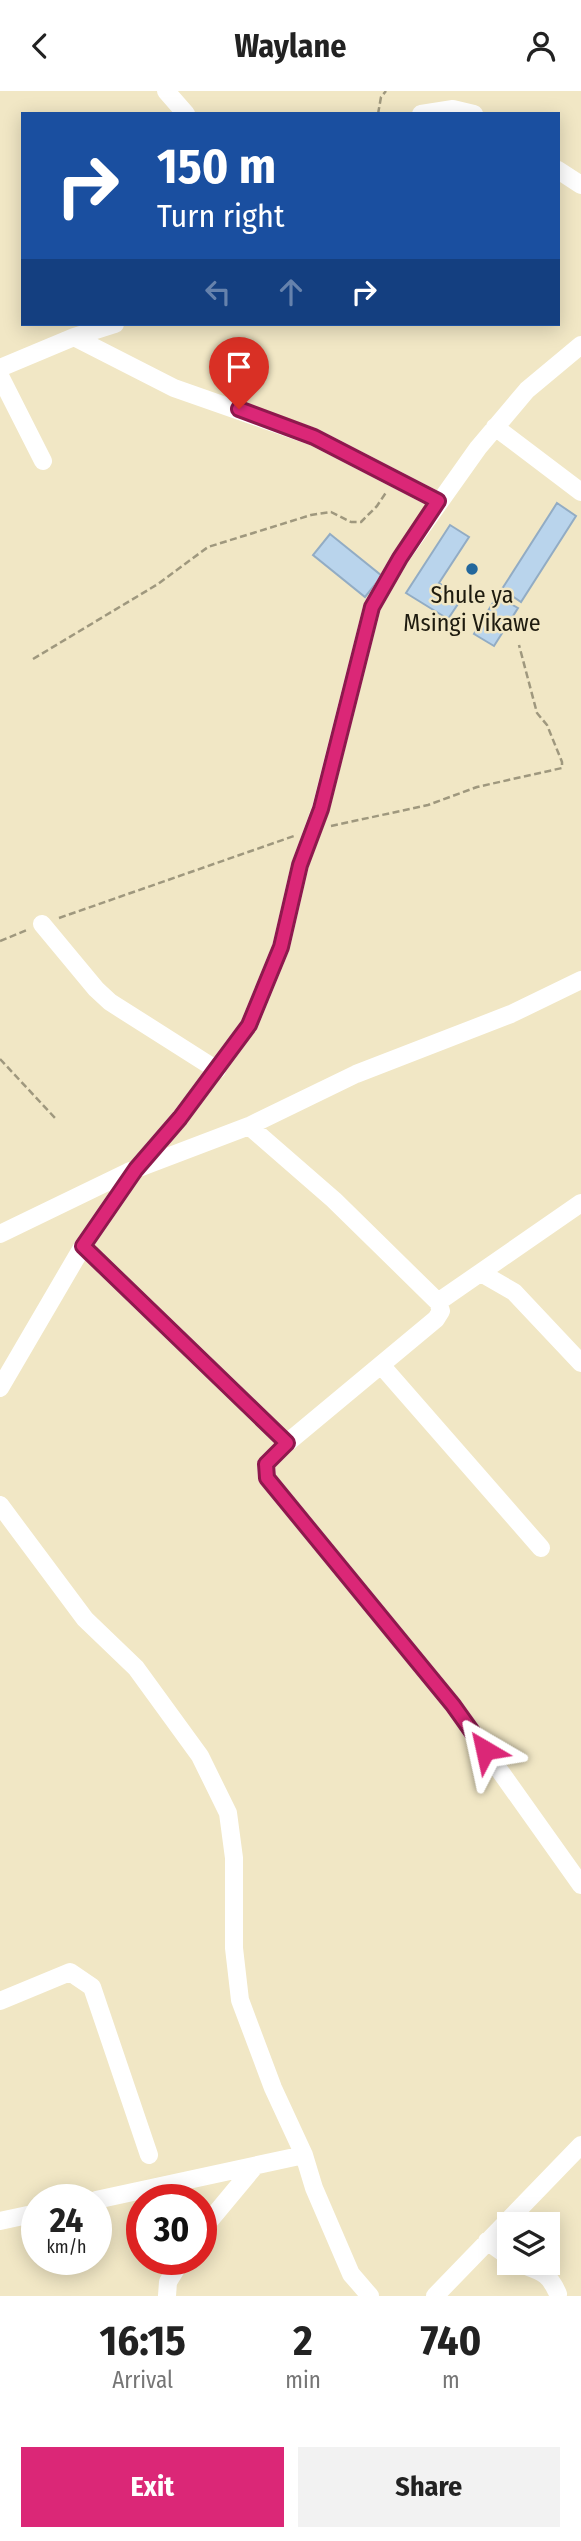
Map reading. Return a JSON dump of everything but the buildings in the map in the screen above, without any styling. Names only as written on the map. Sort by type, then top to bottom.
[{"type":"street","points":[[166,91],[184,112]]},
{"type":"street","points":[[434,112],[453,109],[466,112]]},
{"type":"street","points":[[560,171],[581,185]]},
{"type":"street","points":[[0,368],[74,337],[110,326]]},
{"type":"street","points":[[74,337],[174,388],[314,437],[438,501]]},
{"type":"street","points":[[0,1388],[83,1246],[136,1169],[217,1070],[249,1025],[281,947],[300,865],[313,830],[372,607],[400,558],[438,501],[495,427],[527,390],[581,345]]},
{"type":"street","points":[[0,376],[43,461]]},
{"type":"street","points":[[495,427],[581,492]]},
{"type":"street","points":[[42,924],[110,1002],[217,1070]]},
{"type":"street","points":[[0,1234],[136,1169],[249,1126],[356,1074],[512,1014],[581,980]]},
{"type":"street","points":[[249,1126],[334,1200],[438,1302],[441,1311],[436,1319],[287,1443],[266,1464],[267,1478],[453,1705],[581,1885]]},
{"type":"street","points":[[438,1302],[581,1203]]},
{"type":"street","points":[[83,1246],[287,1443]]},
{"type":"street","points":[[481,1273],[514,1292],[581,1363]]},
{"type":"street","points":[[381,1366],[541,1548]]},
{"type":"street","points":[[0,1505],[85,1619],[144,1679],[200,1756],[228,1813],[234,1858],[234,1948],[240,2000],[273,2088],[304,2155],[314,2188],[351,2274],[370,2296]]},
{"type":"street","points":[[0,2001],[70,1972],[92,1987],[149,2155]]},
{"type":"street","points":[[435,2296],[581,2145]]},
{"type":"street","points":[[112,2197],[304,2155]]},
{"type":"street","points":[[217,2212],[255,2166]]},
{"type":"street","points":[[0,2221],[21,2216]]},
{"type":"street","points":[[487,2241],[497,2248]]},
{"type":"street","points":[[167,2296],[168,2282],[172,2275]]},
{"type":"street","points":[[547,2275],[552,2279],[558,2294]]},
{"type":"path","points":[[378,112],[381,97],[386,91]]},
{"type":"path","points":[[33,659],[158,584],[208,547],[311,515],[331,512],[351,522],[361,522],[377,506],[395,479]]},
{"type":"path","points":[[0,941],[313,830],[428,805],[477,787],[562,768],[547,725],[537,713],[519,645]]},
{"type":"path","points":[[0,1059],[55,1118]]},
{"type":"place","name":"Shule ya Msingi Vikawe","points":[[472,569]]},
{"type":"route","points":[[239,409],[314,437],[438,501],[400,558],[372,607],[321,809],[300,865],[281,947],[249,1025],[180,1118],[136,1169],[83,1246],[287,1443],[266,1464],[267,1478],[453,1705],[485,1750]]}]
